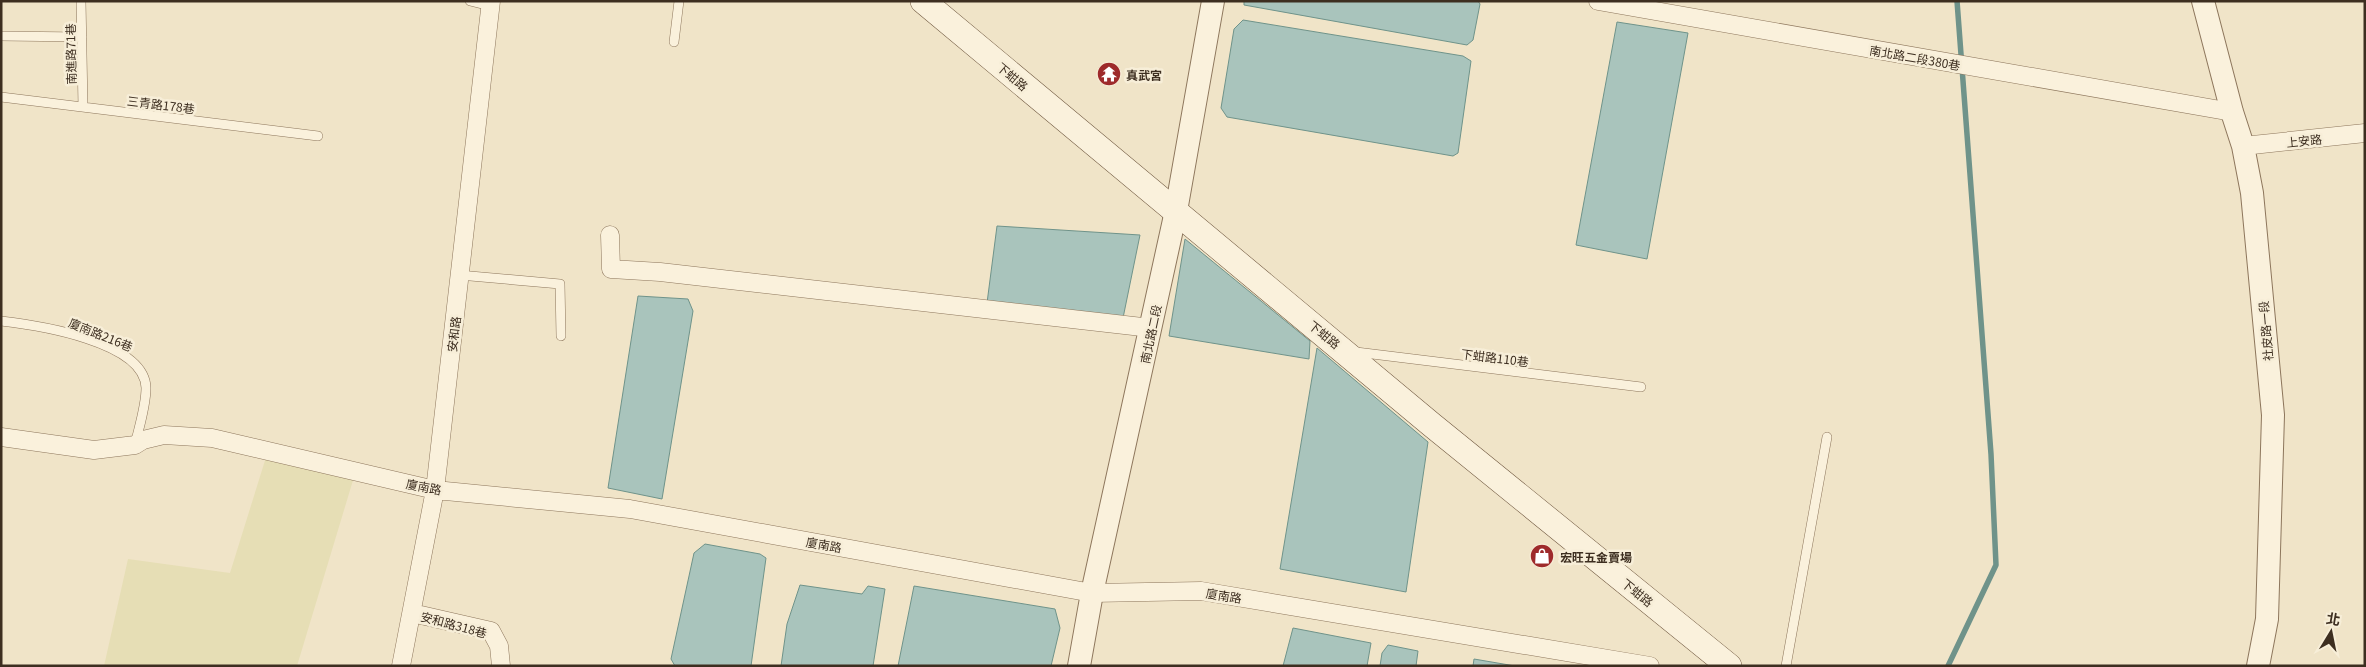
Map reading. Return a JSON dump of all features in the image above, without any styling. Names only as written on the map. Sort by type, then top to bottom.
[{"type":"main road","name":"下蚶路","points":[[929,3],[1432,424],[1729,666]]},
{"type":"street","name":"南北路二段","points":[[1079,666],[1092,593],[1176,211],[1213,1]]},
{"type":"street","name":"南北路二段380巷","points":[[1598,1],[2232,112]]},
{"type":"street","name":"社皮路一段","points":[[2203,1],[2232,112],[2243,146],[2252,193],[2273,415],[2267,619],[2258,666]]},
{"type":"street","name":"安和路","points":[[401,666],[435,490],[491,4]]},
{"type":"street","name":"上安路","points":[[2243,146],[2365,133]]},
{"type":"street","points":[[610,235],[611,269],[660,272],[1151,328]]},
{"type":"street","name":"廈南路","points":[[1,437],[94,450],[135,445],[143,440],[164,435],[212,438],[435,490],[630,509],[1092,593],[1200,591],[1570,659],[1650,666]]},
{"type":"street","name":"安和路318巷","points":[[412,613],[491,631],[499,646],[500,666]]},
{"type":"lane","name":"南進路71巷","points":[[81,1],[83,107]]},
{"type":"lane","points":[[470,1],[491,4]]},
{"type":"lane","points":[[674,42],[679,1]]},
{"type":"lane","points":[[1,36],[82,37]]},
{"type":"lane","name":"三青路178巷","points":[[1,97],[318,136]]},
{"type":"lane","points":[[459,275],[560,284],[561,336]]},
{"type":"lane","name":"廈南路216巷","points":[[1,321],[38,326],[74,334],[132,360],[142,374],[146,388],[135,445]]},
{"type":"lane","name":"下蚶路110巷","points":[[1346,351],[1641,387]]},
{"type":"lane","points":[[1786,666],[1827,437]]},
{"type":"shaded area","points":[[267,454],[354,477],[297,666],[104,666],[128,559],[230,573]]},
{"type":"water","points":[[1244,1],[1478,1],[1480,4],[1473,40],[1467,45],[1244,5]]},
{"type":"water","points":[[1243,20],[1463,56],[1471,61],[1458,153],[1453,156],[1227,117],[1221,108],[1234,29]]},
{"type":"water","points":[[1617,22],[1688,33],[1647,259],[1576,245]]},
{"type":"water","points":[[997,226],[1140,235],[1123,318],[987,303]]},
{"type":"water","points":[[1185,239],[1310,341],[1309,359],[1169,336]]},
{"type":"water","points":[[638,296],[688,299],[693,311],[662,499],[608,488]]},
{"type":"water","points":[[1317,348],[1428,442],[1406,592],[1280,569]]},
{"type":"water","points":[[705,544],[760,554],[766,558],[751,666],[675,666],[671,659],[694,553]]},
{"type":"water","points":[[800,585],[862,594],[868,586],[885,589],[873,666],[781,666],[787,624]]},
{"type":"water","points":[[914,586],[1055,609],[1060,628],[1051,666],[898,666]]},
{"type":"water","points":[[1293,628],[1371,643],[1367,666],[1283,666]]},
{"type":"water","points":[[1388,645],[1418,651],[1416,666],[1380,666],[1382,653]]},
{"type":"water","points":[[1474,659],[1515,666],[1473,666]]},
{"type":"waterway","points":[[1948,666],[1996,565],[1991,454],[1957,1]]},
{"type":"place","name":"真武宮","points":[[1109,74]]},
{"type":"place","name":"宏旺五金賣場","points":[[1542,556]]}]
